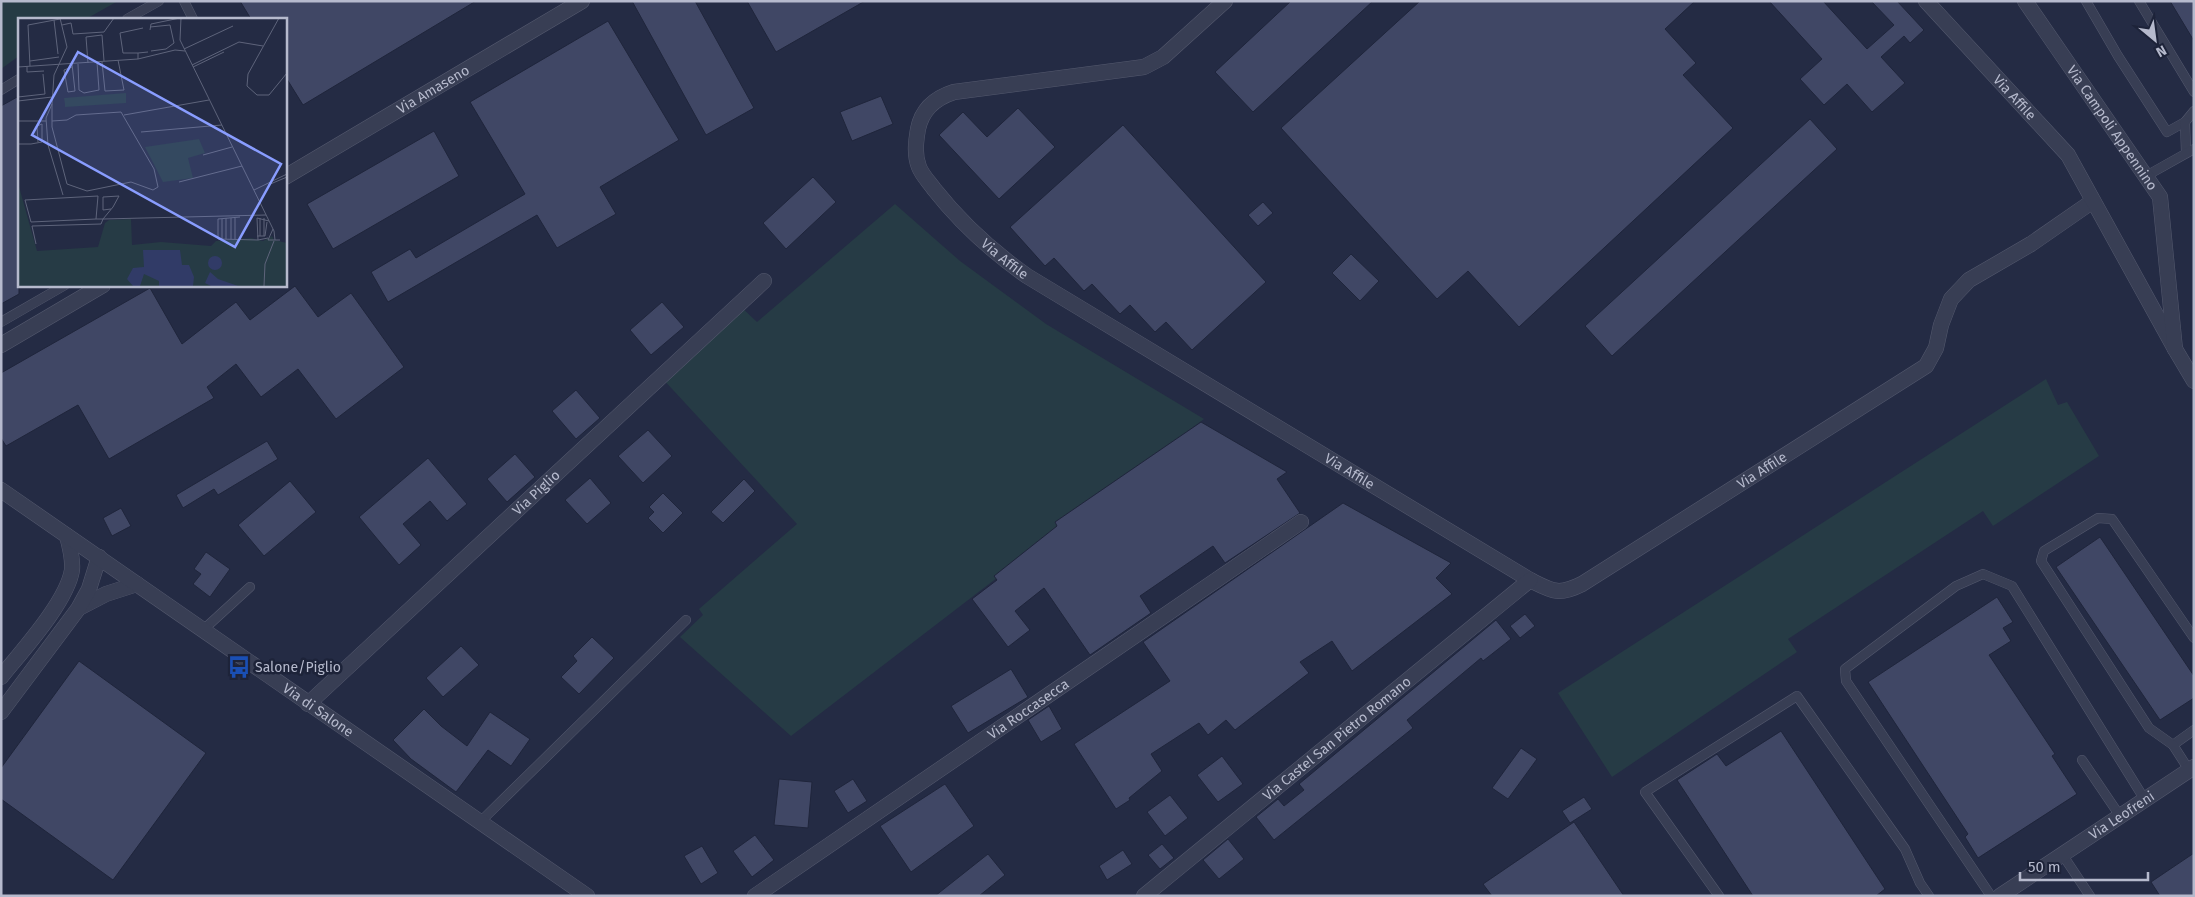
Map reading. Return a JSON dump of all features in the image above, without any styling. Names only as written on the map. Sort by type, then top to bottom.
[{"type":"street","name":"Via Amaseno","points":[[286,176],[582,1]]},
{"type":"street","name":"Via Affile","points":[[1225,1],[1163,57],[1149,65],[1054,80],[954,92],[943,96],[925,110],[920,120],[916,144],[919,166],[943,200],[966,224],[998,254],[1027,276],[1530,580],[1555,592],[1562,592],[1582,584],[1926,366],[1936,348],[1941,325],[1951,299],[1969,280],[2031,244],[2093,201]]},
{"type":"street","name":"Via Affile","points":[[1926,1],[2068,155],[2174,349]]},
{"type":"street","name":"Via Campoli Appennino","points":[[2025,1],[2160,197],[2174,349],[2194,381]]},
{"type":"street","name":"Via Piglio","points":[[308,704],[764,281]]},
{"type":"street","points":[[1,345],[101,286]]},
{"type":"street","name":"Via di Salone","points":[[1,490],[587,896]]},
{"type":"street","name":"Via Roccasecca","points":[[755,896],[1301,522]]},
{"type":"street","points":[[1,677],[51,613],[68,583],[72,571],[72,558],[68,536]]},
{"type":"street","points":[[1,712],[78,608],[89,589],[99,557]]},
{"type":"street","name":"Via Castel San Pietro Romano","points":[[1144,896],[1530,580]]},
{"type":"street","points":[[78,608],[106,594],[137,584]]},
{"type":"street","name":"Via Leofreni","points":[[2000,896],[2192,769]]},
{"type":"lane","points":[[129,18],[159,1]]},
{"type":"lane","points":[[184,1],[192,18]]},
{"type":"lane","points":[[2086,1],[2118,56],[2167,132],[2185,122],[2194,112]]},
{"type":"lane","points":[[2139,1],[2194,92]]},
{"type":"lane","points":[[144,10],[148,18]]},
{"type":"lane","points":[[1,90],[18,80]]},
{"type":"lane","points":[[2146,176],[2190,151],[2185,122]]},
{"type":"lane","points":[[1,322],[63,286]]},
{"type":"lane","points":[[2192,769],[2173,745],[2149,728],[2041,561],[2044,551],[2098,518],[2112,519],[2194,638]]},
{"type":"lane","points":[[1991,896],[1846,681],[1845,669],[1956,586],[1983,574],[2012,586],[2145,800]]},
{"type":"lane","points":[[203,630],[250,586]]},
{"type":"lane","points":[[480,822],[686,620]]},
{"type":"lane","points":[[1720,896],[1645,792],[1797,696],[1905,850],[1920,883],[1929,896]]},
{"type":"lane","points":[[2173,745],[2194,730]]},
{"type":"lane","points":[[2082,760],[2120,816]]},
{"type":"lane","points":[[2062,854],[2090,896]]},
{"type":"shaded area","points":[[1,1],[118,1],[88,18],[18,18],[18,57],[1,69]]},
{"type":"shaded area","points":[[895,204],[960,261],[1046,324],[1204,419],[791,736],[680,637],[703,615],[699,609],[797,524],[661,377],[739,305],[757,322]]},
{"type":"shaded area","points":[[2046,379],[2058,405],[2067,402],[2099,456],[1993,526],[1983,511],[1788,639],[1797,652],[1612,777],[1558,693]]},
{"type":"building","points":[[240,1],[476,1],[303,105],[286,78],[286,18],[250,18]]},
{"type":"building","points":[[632,1],[695,1],[754,108],[706,135]]},
{"type":"building","points":[[747,1],[865,1],[776,52]]},
{"type":"building","points":[[1291,1],[1373,1],[1253,112],[1215,72]]},
{"type":"building","points":[[1420,1],[1695,1],[1665,29],[1696,63],[1683,75],[1733,128],[1519,327],[1468,271],[1437,299],[1281,128]]},
{"type":"building","points":[[1769,1],[1823,1],[1867,49],[1894,25],[1871,1],[1897,1],[1924,30],[1910,43],[1904,36],[1881,57],[1905,83],[1872,112],[1847,84],[1824,105],[1800,79],[1822,59]]},
{"type":"building","points":[[2170,1],[2194,1],[2194,41]]},
{"type":"building","points":[[608,21],[679,140],[600,187],[616,214],[557,248],[537,215],[388,302],[371,272],[410,249],[416,258],[525,194],[470,102]]},
{"type":"building","points":[[881,96],[893,124],[852,141],[840,112]]},
{"type":"building","points":[[18,97],[19,294],[1,304],[1,106]]},
{"type":"building","points":[[1018,108],[1055,147],[999,199],[939,135],[963,112],[987,137]]},
{"type":"building","points":[[1810,119],[1837,149],[1612,356],[1585,326]]},
{"type":"building","points":[[1123,125],[1266,282],[1192,350],[1166,322],[1155,332],[1130,305],[1120,314],[1092,284],[1084,291],[1054,258],[1045,266],[1010,227]]},
{"type":"building","points":[[434,131],[459,176],[333,249],[307,204]]},
{"type":"building","points":[[813,177],[836,202],[786,249],[763,223]]},
{"type":"building","points":[[1263,202],[1273,213],[1258,226],[1248,215]]},
{"type":"building","points":[[1351,254],[1379,281],[1360,301],[1332,273]]},
{"type":"building","points":[[295,286],[318,317],[351,293],[404,367],[336,419],[298,369],[261,397],[236,364],[207,387],[214,398],[109,459],[78,405],[6,446],[1,438],[1,373],[150,288],[182,344],[236,302],[250,320]]},
{"type":"building","points":[[662,302],[684,327],[651,355],[630,330]]},
{"type":"building","points":[[576,390],[600,418],[576,439],[552,411]]},
{"type":"building","points":[[1201,422],[1287,472],[1277,479],[1300,513],[1225,563],[1213,546],[1140,596],[1151,613],[1090,655],[1044,588],[1015,611],[1030,630],[1008,647],[972,599],[997,580],[994,576],[1057,526],[1055,522]]},
{"type":"building","points":[[648,430],[672,456],[643,483],[618,456]]},
{"type":"building","points":[[267,441],[278,459],[218,495],[214,489],[183,508],[176,495]]},
{"type":"building","points":[[515,454],[535,477],[507,502],[487,479]]},
{"type":"building","points":[[428,458],[467,504],[447,521],[430,501],[403,524],[421,545],[399,565],[359,517]]},
{"type":"building","points":[[590,478],[611,503],[587,524],[565,500]]},
{"type":"building","points":[[744,479],[755,491],[723,523],[711,512]]},
{"type":"building","points":[[290,481],[316,512],[264,556],[238,525]]},
{"type":"building","points":[[663,493],[683,513],[663,533],[648,518],[654,512],[649,507]]},
{"type":"building","points":[[1343,503],[1451,563],[1436,578],[1452,594],[1352,671],[1332,641],[1300,662],[1309,673],[1235,730],[1226,720],[1208,735],[1199,723],[1151,754],[1162,771],[1129,798],[1130,800],[1116,809],[1074,744],[1170,681],[1143,642]]},
{"type":"building","points":[[121,508],[131,526],[112,536],[103,518]]},
{"type":"building","points":[[2100,537],[2194,676],[2194,698],[2160,720],[2056,567]]},
{"type":"building","points":[[206,552],[230,569],[210,597],[193,584],[201,574],[194,569]]},
{"type":"building","points":[[1997,597],[2013,622],[2003,628],[2011,641],[1989,655],[2055,754],[2052,756],[2077,794],[1978,858],[1965,837],[1968,834],[1868,682]]},
{"type":"building","points":[[1525,614],[1535,626],[1520,638],[1510,626]]},
{"type":"building","points":[[1496,620],[1511,639],[1483,661],[1481,658],[1407,720],[1413,728],[1274,840],[1256,817],[1278,799],[1284,806],[1304,790],[1299,784]]},
{"type":"building","points":[[592,637],[614,658],[579,694],[561,677],[577,661],[573,656]]},
{"type":"building","points":[[461,646],[479,665],[443,697],[426,678]]},
{"type":"building","points":[[79,661],[206,753],[113,880],[1,799],[1,768]]},
{"type":"building","points":[[1011,669],[1028,697],[968,733],[951,706]]},
{"type":"building","points":[[1049,706],[1062,729],[1041,742],[1028,720]]},
{"type":"building","points":[[424,709],[441,726],[467,746],[490,712],[530,739],[511,766],[488,750],[456,792],[411,759],[393,740]]},
{"type":"building","points":[[1781,731],[1885,889],[1876,896],[1753,896],[1677,780],[1717,754],[1726,766]]},
{"type":"building","points":[[1521,748],[1537,759],[1508,799],[1492,788]]},
{"type":"building","points":[[1222,756],[1243,784],[1218,802],[1197,775]]},
{"type":"building","points":[[779,779],[812,782],[808,828],[774,825]]},
{"type":"building","points":[[853,779],[867,801],[848,813],[834,791]]},
{"type":"building","points":[[945,784],[974,826],[911,872],[880,826]]},
{"type":"building","points":[[1170,795],[1188,818],[1165,836],[1147,812]]},
{"type":"building","points":[[1584,797],[1592,809],[1570,823],[1562,811]]},
{"type":"building","points":[[1574,822],[1624,896],[1492,896],[1483,884]]},
{"type":"building","points":[[755,835],[774,860],[752,877],[733,851]]},
{"type":"building","points":[[1228,839],[1244,859],[1219,879],[1203,860]]},
{"type":"building","points":[[1162,844],[1174,858],[1160,869],[1148,855]]},
{"type":"building","points":[[702,846],[718,873],[701,884],[684,856]]},
{"type":"building","points":[[1123,850],[1132,864],[1107,880],[1099,866]]},
{"type":"building","points":[[2194,853],[2194,896],[2160,896],[2151,882]]},
{"type":"building","points":[[988,854],[1005,875],[979,896],[935,896]]},
{"type":"place","name":"Salone/Piglio","points":[[239,667]]}]
